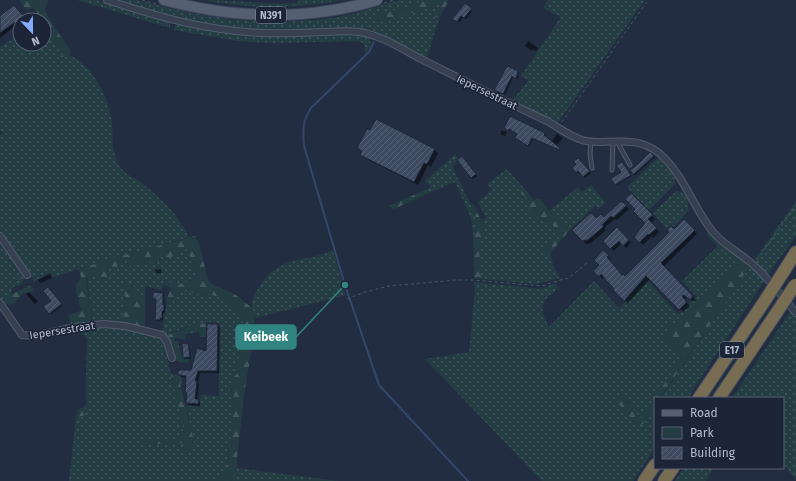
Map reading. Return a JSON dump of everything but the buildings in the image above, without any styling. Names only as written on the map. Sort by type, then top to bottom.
[{"type":"highway","name":"E17","points":[[700,397],[796,252]]},
{"type":"highway","name":"E17","points":[[720,397],[774,314],[796,284]]},
{"type":"highway","points":[[644,481],[654,466]]},
{"type":"highway","points":[[664,481],[672,469]]},
{"type":"main road","name":"N391","points":[[164,0],[199,8],[226,12],[274,16],[318,13],[377,0]]},
{"type":"street","name":"Iepersestraat","points":[[107,0],[173,20],[243,32],[295,34],[349,31],[368,34],[384,40],[489,94],[559,127],[574,137],[591,142],[627,141],[641,143],[659,153],[682,181],[717,236],[751,262],[796,313]]},
{"type":"street","points":[[0,236],[27,275]]},
{"type":"street","name":"Iepersestraat","points":[[0,303],[22,336],[34,336],[75,327],[113,324],[142,329],[162,336],[167,342],[172,358]]},
{"type":"lane","points":[[616,141],[630,165]]},
{"type":"lane","points":[[612,170],[616,141]]},
{"type":"lane","points":[[591,142],[590,154],[592,168]]},
{"type":"path","points":[[559,127],[648,0]]},
{"type":"path","points":[[751,262],[758,259],[796,205]]},
{"type":"path","points":[[347,299],[365,292],[389,286],[456,280],[542,286],[569,278],[588,264]]},
{"type":"green space","points":[[20,0],[49,0],[46,4],[46,12],[35,12],[33,8],[27,10],[23,7]]},
{"type":"green space","points":[[77,0],[97,0],[170,23],[170,28]]},
{"type":"green space","points":[[112,0],[137,0],[191,13],[236,20],[284,22],[325,19],[353,14],[399,0],[426,0],[404,8],[376,15],[376,19],[381,22],[441,3],[436,18],[439,19],[428,54],[424,57],[371,30],[346,28],[323,30],[256,31],[208,25]]},
{"type":"green space","points":[[204,0],[298,3],[299,0],[342,0],[308,5],[273,7],[239,5]]},
{"type":"green space","points":[[426,0],[449,0],[439,19],[435,18],[441,4],[381,22],[376,19],[375,15],[404,8]]},
{"type":"green space","points":[[548,0],[645,0],[557,124],[512,101],[529,80],[521,76],[561,17],[543,8]]},
{"type":"green space","points":[[52,23],[71,52],[70,55],[66,55],[58,64],[56,62],[64,53],[52,36]]},
{"type":"green space","points":[[176,23],[210,29],[364,36],[369,38],[370,47],[367,53],[364,51],[365,47],[363,43],[357,41],[274,43],[237,41],[174,30]]},
{"type":"green space","points":[[52,36],[64,53],[56,62],[58,64],[66,55],[69,55],[78,60],[89,70],[101,88],[107,101],[112,122],[114,151],[118,164],[126,173],[143,184],[163,202],[175,215],[189,237],[53,277],[50,272],[34,282],[0,232],[0,135],[3,133],[0,130],[0,47],[12,39],[12,52],[52,52]]},
{"type":"green space","points":[[455,154],[458,159],[452,166],[471,205],[475,217],[476,236],[473,235],[471,218],[455,182],[429,193],[427,189],[431,187],[425,181]]},
{"type":"green space","points":[[659,157],[672,173],[675,184],[649,210],[627,187]]},
{"type":"green space","points":[[507,169],[523,187],[519,191],[530,201],[539,219],[547,220],[561,233],[561,237],[556,242],[545,244],[544,251],[551,255],[553,265],[560,278],[537,284],[481,279],[479,248],[485,227],[482,221],[486,218],[478,202],[492,190],[487,184]]},
{"type":"green space","points":[[591,185],[606,203],[598,209],[595,206],[569,231],[549,211],[578,187],[582,192]]},
{"type":"green space","points":[[523,187],[534,200],[540,199],[549,211],[569,231],[552,251],[551,255],[543,251],[545,244],[555,242],[561,237],[561,233],[547,220],[534,217],[530,212],[528,203],[530,201],[519,191]]},
{"type":"green space","points":[[427,189],[429,193],[394,209],[389,206]]},
{"type":"green space","points":[[676,191],[685,195],[689,210],[673,227],[671,225],[667,229],[653,213]]},
{"type":"green space","points":[[796,201],[796,236],[768,274],[753,262]]},
{"type":"green space","points":[[473,204],[485,227],[479,248],[481,279],[474,279],[473,235],[476,235],[475,217],[471,205]]},
{"type":"green space","points":[[707,230],[750,266],[661,397],[656,397],[683,356],[662,336],[671,324],[676,328],[739,262],[718,246],[707,235]]},
{"type":"green space","points":[[195,236],[200,246],[208,281],[236,295],[252,308],[254,313],[255,330],[244,394],[237,468],[231,481],[217,481],[225,469],[230,448],[234,396],[231,390],[231,383],[232,378],[237,374],[243,318],[235,308],[220,297],[194,293],[185,289],[177,293],[170,303],[166,301],[171,288],[164,283],[168,281],[178,285],[197,278],[189,252],[185,248],[177,251],[172,257],[160,257],[159,264],[152,265],[148,259],[144,259],[145,266],[141,267],[138,261],[135,260],[134,267],[132,268],[128,261],[125,261],[117,266],[117,272],[115,273],[109,268],[107,277],[103,279],[94,272],[87,276],[86,279],[92,323],[72,326],[68,315],[81,311],[75,286],[81,278],[79,269]]},
{"type":"green space","points":[[0,239],[25,275],[22,284],[15,286],[11,290],[12,294],[0,301]]},
{"type":"green space","points":[[718,246],[739,262],[675,329],[662,336],[683,356],[656,397],[654,397],[654,400],[641,420],[624,397],[639,429],[654,407],[654,450],[633,481],[542,481],[425,359],[469,352],[475,291],[474,282],[540,289],[556,283],[557,288],[543,304],[544,316],[549,327],[594,281],[619,308],[647,280],[678,314],[696,296],[682,281]]},
{"type":"green space","points":[[185,248],[189,252],[197,278],[178,285],[164,283],[165,285],[161,290],[145,286],[145,299],[139,297],[135,291],[124,320],[102,319],[102,322],[92,323],[87,276],[94,272],[103,279],[105,278],[109,268],[117,270],[117,266],[125,261],[128,261],[130,266],[134,260],[145,266],[144,259],[148,259],[152,265],[160,260],[160,257],[172,257],[177,251]]},
{"type":"green space","points":[[333,250],[346,295],[255,318],[252,308],[253,300],[263,281],[269,275],[281,266],[288,263]]},
{"type":"green space","points":[[750,266],[759,273],[764,281],[689,397],[662,397]]},
{"type":"green space","points":[[125,283],[135,285],[137,294],[145,299],[145,328],[102,322],[102,319],[124,320]]},
{"type":"green space","points":[[31,286],[34,291],[22,294],[10,305],[3,299],[12,294]]},
{"type":"green space","points":[[185,289],[197,294],[216,296],[224,299],[235,308],[243,318],[237,374],[232,378],[230,390],[234,396],[230,448],[225,469],[217,481],[69,481],[76,417],[83,416],[89,407],[89,377],[86,377],[87,339],[84,335],[72,331],[76,328],[118,326],[159,337],[167,358],[184,430],[182,438],[180,439],[140,440],[140,445],[181,443],[184,446],[185,455],[188,455],[189,448],[194,442],[186,406],[199,407],[201,395],[219,396],[219,323],[206,322],[206,324],[190,326],[165,336],[162,332],[167,302],[170,303],[177,293]]},
{"type":"green space","points":[[790,312],[796,317],[796,479],[784,465],[784,397],[733,397]]},
{"type":"green space","points":[[198,324],[206,324],[206,337],[200,337],[199,332],[186,334],[185,340],[174,337],[175,341],[178,342],[182,357],[190,359],[187,363],[167,358],[159,337],[169,335]]},
{"type":"green space","points":[[171,374],[181,375],[182,382],[180,384],[194,442],[188,455],[185,455],[184,446],[181,443],[140,445],[140,440],[182,438],[184,430]]},
{"type":"green space","points":[[86,377],[89,377],[89,407],[83,416],[76,417],[77,410],[84,407],[86,404]]},
{"type":"green space","points":[[623,397],[641,419],[654,400],[654,407],[639,429],[617,402]]},
{"type":"green space","points":[[237,468],[339,481],[231,481]]},
{"type":"green space","points":[[683,469],[712,469],[706,481],[675,481]]},
{"type":"waterway","points":[[374,42],[369,52],[311,108],[304,126],[304,146],[345,285],[379,385],[468,481]]},
{"type":"place","name":"Keibeek","points":[[345,285]]}]
